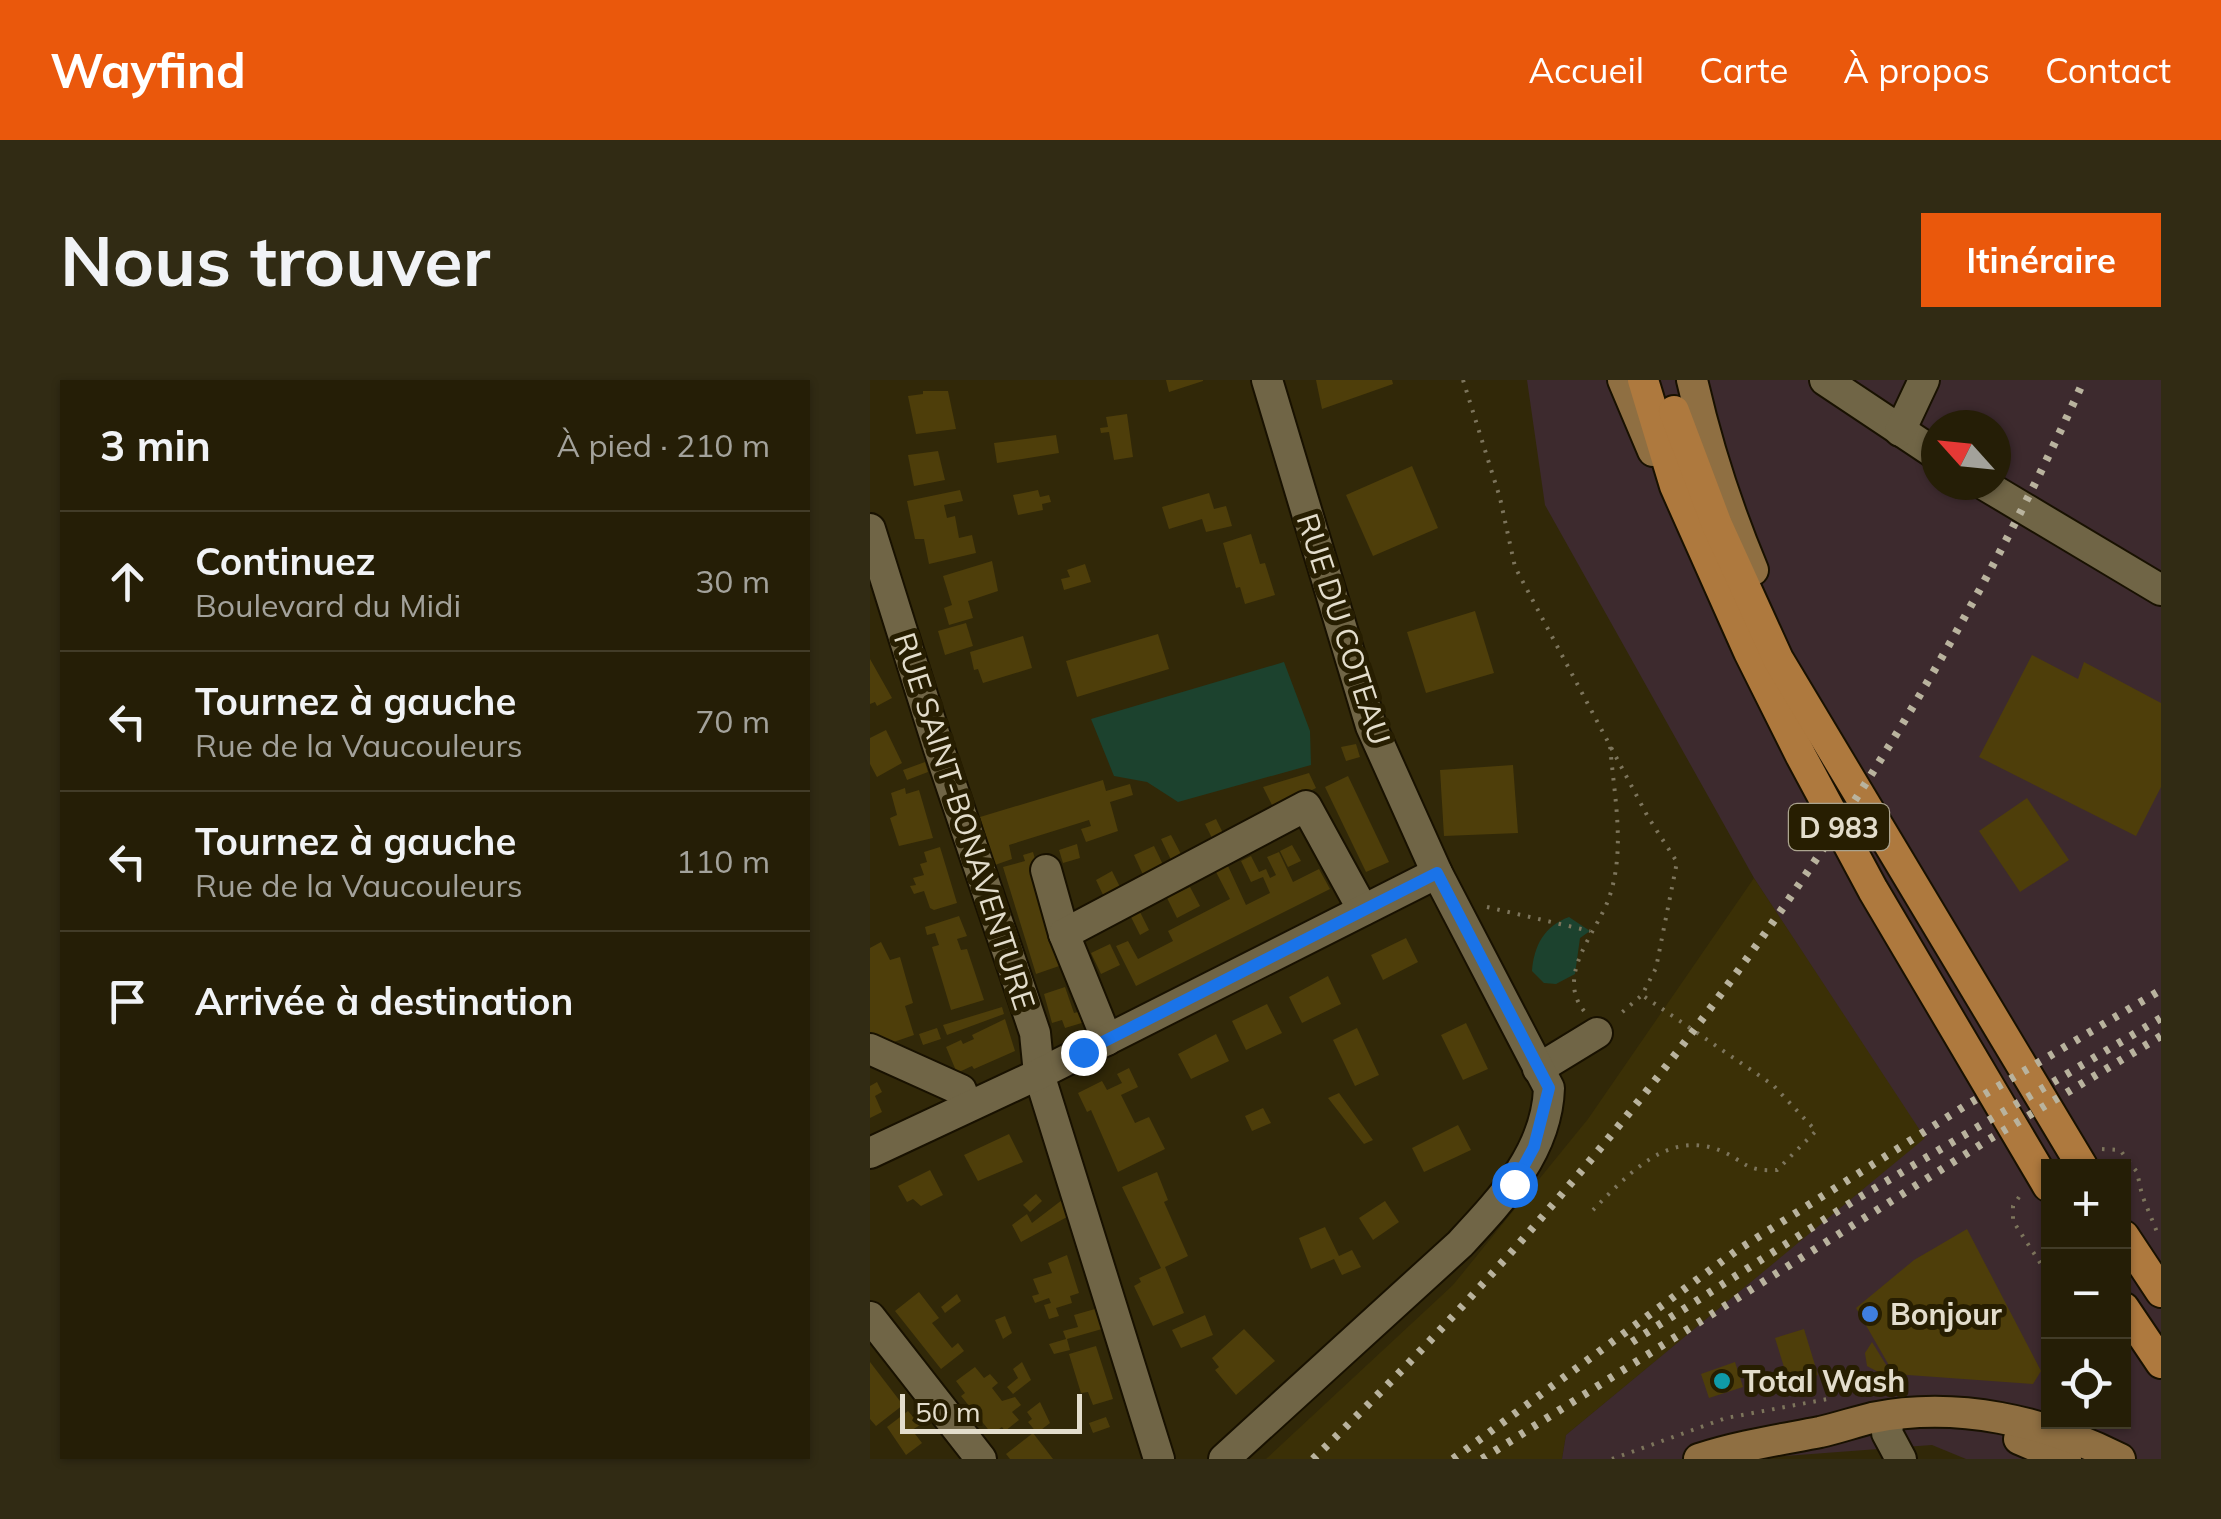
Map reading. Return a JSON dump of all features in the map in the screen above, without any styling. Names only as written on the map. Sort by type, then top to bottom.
[{"type":"main road","points":[[1624,380],[1653,451],[1676,486]]},
{"type":"main road","name":"D 983","points":[[1643,380],[1676,486],[1749,652],[1801,756],[1873,890],[2041,1173]]},
{"type":"main road","name":"D 983","points":[[1663,380],[1717,526],[1778,659],[2087,1159]]},
{"type":"main road","points":[[1692,380],[1728,512],[1788,653],[1802,699]]},
{"type":"main road","points":[[2131,1247],[2161,1292]]},
{"type":"main road","points":[[2131,1318],[2161,1363]]},
{"type":"main road","points":[[1892,1436],[1976,1415],[2041,1423]]},
{"type":"main road","points":[[2056,1429],[2120,1459]]},
{"type":"main road","points":[[1699,1459],[1822,1432],[1892,1436],[1958,1432],[2015,1438],[2066,1459]]},
{"type":"street","name":"RUE DU COTEAU","points":[[1224,1459],[1460,1244],[1514,1184],[1534,1147],[1549,1098],[1549,1088],[1437,873],[1370,726],[1268,380]]},
{"type":"street","points":[[1825,380],[1921,444]]},
{"type":"street","points":[[1900,431],[1924,380]]},
{"type":"street","points":[[2010,500],[2161,590]]},
{"type":"street","name":"RUE SAINT-BONAVENTURE","points":[[870,529],[950,785],[1035,1033],[1039,1074],[1159,1459]]},
{"type":"street","points":[[1064,934],[1306,806],[1363,910]]},
{"type":"street","points":[[1046,870],[1064,934],[1107,1040]]},
{"type":"street","points":[[870,1153],[967,1104],[1039,1074],[1437,873]]},
{"type":"street","points":[[1538,1069],[1596,1034]]},
{"type":"street","points":[[870,1049],[961,1090],[967,1104]]},
{"type":"street","points":[[870,1317],[980,1459]]},
{"type":"path","points":[[1463,380],[1500,498],[1515,567],[1648,817],[1677,862],[1656,968],[1642,994],[1596,1034],[1576,1001],[1575,974],[1590,931],[1608,901],[1620,844],[1610,746]]},
{"type":"path","points":[[1454,904],[1466,902],[1590,931]]},
{"type":"path","points":[[1593,1210],[1630,1172],[1661,1151],[1691,1144],[1720,1150],[1755,1171],[1777,1170],[1816,1131],[1772,1086],[1642,994]]},
{"type":"path","points":[[2089,1159],[2106,1147],[2120,1150],[2127,1159]]},
{"type":"path","points":[[2131,1164],[2161,1241]]},
{"type":"path","points":[[2019,1198],[2013,1206],[2013,1221],[2041,1264]]},
{"type":"shaded area","points":[[1527,380],[2161,380],[2161,1459],[1966,1459],[1932,1445],[1745,1459],[1562,1459],[1566,1435],[1925,1138],[1754,878],[1545,505]]},
{"type":"shaded area","points":[[1754,878],[1926,1138],[1566,1435],[1562,1459],[1266,1459],[1453,1285],[1588,1119]]},
{"type":"green space","points":[[1284,662],[1310,731],[1311,765],[1178,802],[1147,782],[1114,776],[1091,719]]},
{"type":"green space","points":[[1569,917],[1590,931],[1580,938],[1575,974],[1556,984],[1544,983],[1532,971],[1538,945],[1547,931]]},
{"type":"building","points":[[1166,380],[1203,380],[1203,381],[1169,392]]},
{"type":"building","points":[[1316,380],[1392,380],[1393,384],[1322,409]]},
{"type":"building","points":[[923,391],[948,391],[956,429],[916,434],[908,396]]},
{"type":"building","points":[[1127,414],[1133,457],[1114,460],[1109,432],[1101,433],[1100,428],[1108,427],[1106,417]]},
{"type":"building","points":[[1056,435],[1059,453],[997,463],[994,443]]},
{"type":"building","points":[[938,451],[945,480],[914,486],[908,455]]},
{"type":"building","points":[[1412,466],[1438,528],[1373,556],[1346,495]]},
{"type":"building","points":[[960,490],[963,501],[944,505],[947,518],[955,516],[959,538],[972,535],[976,553],[929,564],[924,539],[915,539],[907,501]]},
{"type":"building","points":[[1038,490],[1040,497],[1049,495],[1051,502],[1042,504],[1043,510],[1018,515],[1013,495]]},
{"type":"building","points":[[1209,493],[1214,509],[1226,506],[1232,526],[1206,532],[1202,519],[1169,529],[1162,507]]},
{"type":"building","points":[[1251,534],[1275,595],[1245,604],[1240,587],[1236,588],[1223,543]]},
{"type":"building","points":[[992,561],[998,591],[968,601],[973,618],[949,625],[944,608],[952,605],[943,576]]},
{"type":"building","points":[[1085,564],[1091,582],[1064,590],[1061,579],[1070,577],[1067,570]]},
{"type":"building","points":[[1475,611],[1494,673],[1426,693],[1407,632]]},
{"type":"building","points":[[966,623],[973,646],[945,655],[938,631]]},
{"type":"building","points":[[1158,634],[1169,669],[1077,697],[1066,661]]},
{"type":"building","points":[[1023,636],[1032,668],[983,683],[978,669],[974,670],[970,652]]},
{"type":"building","points":[[2032,655],[2078,679],[2084,662],[2161,703],[2161,787],[2136,836],[1979,757]]},
{"type":"building","points":[[870,659],[892,698],[877,706],[875,702],[870,704]]},
{"type":"building","points":[[886,730],[902,763],[877,777],[870,764],[870,738]]},
{"type":"building","points":[[1356,744],[1360,757],[1346,761],[1341,747]]},
{"type":"building","points":[[925,762],[928,772],[907,780],[903,770]]},
{"type":"building","points":[[1513,765],[1518,833],[1444,836],[1440,770]]},
{"type":"building","points":[[1309,773],[1316,788],[1274,809],[1263,787]]},
{"type":"building","points":[[1348,776],[1389,862],[1366,872],[1325,787]]},
{"type":"building","points":[[1103,780],[1106,791],[1130,784],[1133,795],[1110,802],[1118,831],[1086,842],[1081,829],[1091,826],[1089,820],[1009,845],[1012,859],[995,865],[980,817]]},
{"type":"building","points":[[905,788],[906,794],[919,790],[933,838],[899,846],[890,818],[897,815],[891,793]]},
{"type":"building","points":[[2027,798],[2069,860],[2020,892],[1979,831]]},
{"type":"building","points":[[1216,819],[1225,837],[1214,842],[1205,824]]},
{"type":"building","points":[[1171,835],[1183,858],[1173,864],[1161,839]]},
{"type":"building","points":[[1077,844],[1080,858],[1063,863],[1059,850]]},
{"type":"building","points":[[1292,845],[1301,861],[1288,867],[1280,851]]},
{"type":"building","points":[[1154,846],[1165,869],[1145,879],[1134,855]]},
{"type":"building","points":[[940,847],[957,903],[934,910],[924,891],[914,894],[910,886],[916,885],[913,878],[924,875],[920,864],[927,862],[924,852]]},
{"type":"building","points":[[1033,852],[1065,964],[1036,974],[1003,867],[1025,861],[1023,855]]},
{"type":"building","points":[[1279,852],[1293,882],[1319,869],[1330,889],[1136,986],[1116,946],[1128,941],[1138,959],[1173,941],[1168,931],[1230,899],[1216,872],[1228,866],[1246,905],[1270,893],[1263,877],[1251,882],[1241,861],[1251,856],[1259,872],[1266,869],[1270,878],[1276,875],[1267,857]]},
{"type":"building","points":[[1112,871],[1122,891],[1105,899],[1096,880]]},
{"type":"building","points":[[1190,887],[1200,906],[1177,918],[1167,898]]},
{"type":"building","points":[[1140,912],[1149,930],[1140,935],[1131,917]]},
{"type":"building","points":[[959,916],[967,936],[957,939],[961,950],[967,949],[984,1000],[951,1010],[932,947],[939,945],[935,933],[927,935],[925,927]]},
{"type":"building","points":[[1406,938],[1418,962],[1383,980],[1371,955]]},
{"type":"building","points":[[881,942],[890,960],[900,957],[913,1003],[905,1006],[914,1035],[885,1045],[870,1038],[870,948]]},
{"type":"building","points":[[1110,944],[1120,965],[1101,974],[1091,953]]},
{"type":"building","points":[[1328,976],[1341,1004],[1302,1023],[1289,997]]},
{"type":"building","points":[[1065,987],[1074,1013],[1082,1011],[1085,1022],[1065,1028],[1062,1020],[1052,1023],[1044,994]]},
{"type":"building","points":[[1267,1004],[1282,1033],[1246,1050],[1232,1021]]},
{"type":"building","points":[[1002,1007],[1004,1014],[947,1035],[943,1025]]},
{"type":"building","points":[[1005,1019],[1015,1051],[957,1073],[946,1047],[974,1039],[972,1035]]},
{"type":"building","points":[[1466,1023],[1488,1069],[1463,1080],[1441,1035]]},
{"type":"building","points":[[937,1028],[941,1039],[923,1045],[919,1034]]},
{"type":"building","points":[[1357,1028],[1379,1075],[1355,1086],[1333,1040]]},
{"type":"building","points":[[1216,1034],[1229,1061],[1191,1079],[1178,1054]]},
{"type":"building","points":[[1129,1068],[1138,1087],[1121,1095],[1135,1123],[1149,1117],[1165,1149],[1118,1172],[1091,1110],[1087,1112],[1078,1093],[1102,1081],[1107,1090],[1122,1083],[1117,1074]]},
{"type":"building","points":[[877,1082],[882,1092],[875,1096],[882,1112],[870,1118],[870,1086]]},
{"type":"building","points":[[1339,1093],[1373,1140],[1364,1144],[1328,1098]]},
{"type":"building","points":[[1263,1108],[1271,1123],[1252,1131],[1245,1116]]},
{"type":"building","points":[[1458,1125],[1471,1150],[1424,1172],[1412,1148]]},
{"type":"building","points":[[1009,1134],[1023,1162],[978,1181],[964,1155]]},
{"type":"building","points":[[930,1170],[943,1195],[921,1206],[913,1199],[907,1202],[898,1186]]},
{"type":"building","points":[[1157,1172],[1168,1200],[1164,1202],[1188,1256],[1165,1267],[1184,1313],[1153,1326],[1134,1286],[1141,1282],[1139,1278],[1161,1268],[1122,1187]]},
{"type":"building","points":[[1036,1194],[1042,1201],[1030,1212],[1023,1205]]},
{"type":"building","points":[[1062,1200],[1067,1217],[1021,1242],[1012,1225],[1027,1214],[1032,1223]]},
{"type":"building","points":[[1385,1201],[1399,1222],[1373,1240],[1359,1218]]},
{"type":"building","points":[[1325,1227],[1339,1256],[1352,1250],[1361,1267],[1342,1275],[1334,1259],[1311,1269],[1299,1238]]},
{"type":"building","points":[[1967,1229],[2041,1371],[2033,1384],[1894,1374],[1856,1308],[1914,1260]]},
{"type":"building","points":[[1067,1255],[1079,1293],[1070,1296],[1072,1303],[1056,1308],[1059,1316],[1049,1319],[1044,1305],[1051,1303],[1049,1298],[1035,1303],[1032,1296],[1039,1294],[1033,1279],[1052,1273],[1048,1263]]},
{"type":"building","points":[[919,1292],[939,1318],[932,1323],[952,1348],[958,1343],[964,1351],[941,1369],[895,1311]]},
{"type":"building","points":[[957,1294],[961,1301],[945,1313],[941,1307]]},
{"type":"building","points":[[1095,1309],[1102,1329],[1067,1339],[1070,1350],[1054,1354],[1049,1344],[1066,1339],[1063,1331],[1078,1327],[1074,1315]]},
{"type":"building","points":[[1205,1315],[1213,1335],[1181,1348],[1172,1330]]},
{"type":"building","points":[[1005,1316],[1012,1333],[1003,1339],[995,1320]]},
{"type":"building","points":[[1244,1329],[1275,1361],[1236,1395],[1215,1370],[1219,1367],[1212,1358]]},
{"type":"building","points":[[1804,1329],[1818,1375],[1789,1383],[1775,1338]]},
{"type":"building","points":[[1872,1342],[1891,1373],[1880,1373],[1867,1366],[1865,1353]]},
{"type":"building","points":[[1096,1346],[1113,1399],[1093,1405],[1088,1392],[1081,1393],[1069,1354]]},
{"type":"building","points":[[870,1362],[903,1405],[876,1426],[870,1419]]},
{"type":"building","points":[[1022,1362],[1031,1380],[1013,1394],[1007,1387],[1018,1378],[1013,1369]]},
{"type":"building","name":"Total Wash","points":[[1735,1362],[1743,1387],[1709,1398],[1701,1374]]},
{"type":"building","points":[[975,1367],[984,1378],[990,1374],[998,1383],[992,1388],[1002,1401],[1015,1397],[1021,1405],[1012,1412],[1019,1420],[1005,1431],[1002,1427],[992,1434],[961,1396],[965,1393],[956,1381]]},
{"type":"building","points":[[1040,1402],[1050,1423],[1037,1433],[1028,1422],[1032,1419],[1027,1412]]},
{"type":"building","points":[[908,1411],[920,1425],[912,1430],[922,1443],[906,1455],[887,1427]]},
{"type":"building","points":[[1106,1417],[1110,1427],[1093,1433],[1089,1423]]},
{"type":"building","points":[[1033,1433],[1053,1459],[1010,1459],[1006,1454]]},
{"type":"railway","points":[[1313,1459],[1430,1341],[1542,1218],[1648,1089],[1749,956],[1844,818],[1931,675],[2012,529],[2084,380]]},
{"type":"railway","points":[[1453,1459],[1736,1251],[1965,1106],[2161,990]]},
{"type":"railway","points":[[1632,1342],[1855,1200],[2161,1018]]},
{"type":"railway","points":[[1482,1459],[1988,1140],[2161,1036]]},
{"type":"place","name":"Bonjour","points":[[1870,1314]]},
{"type":"place","name":"Total Wash","points":[[1722,1381]]},
{"type":"route","points":[[1083,1052],[1437,873],[1549,1088],[1534,1147],[1514,1184]]}]
